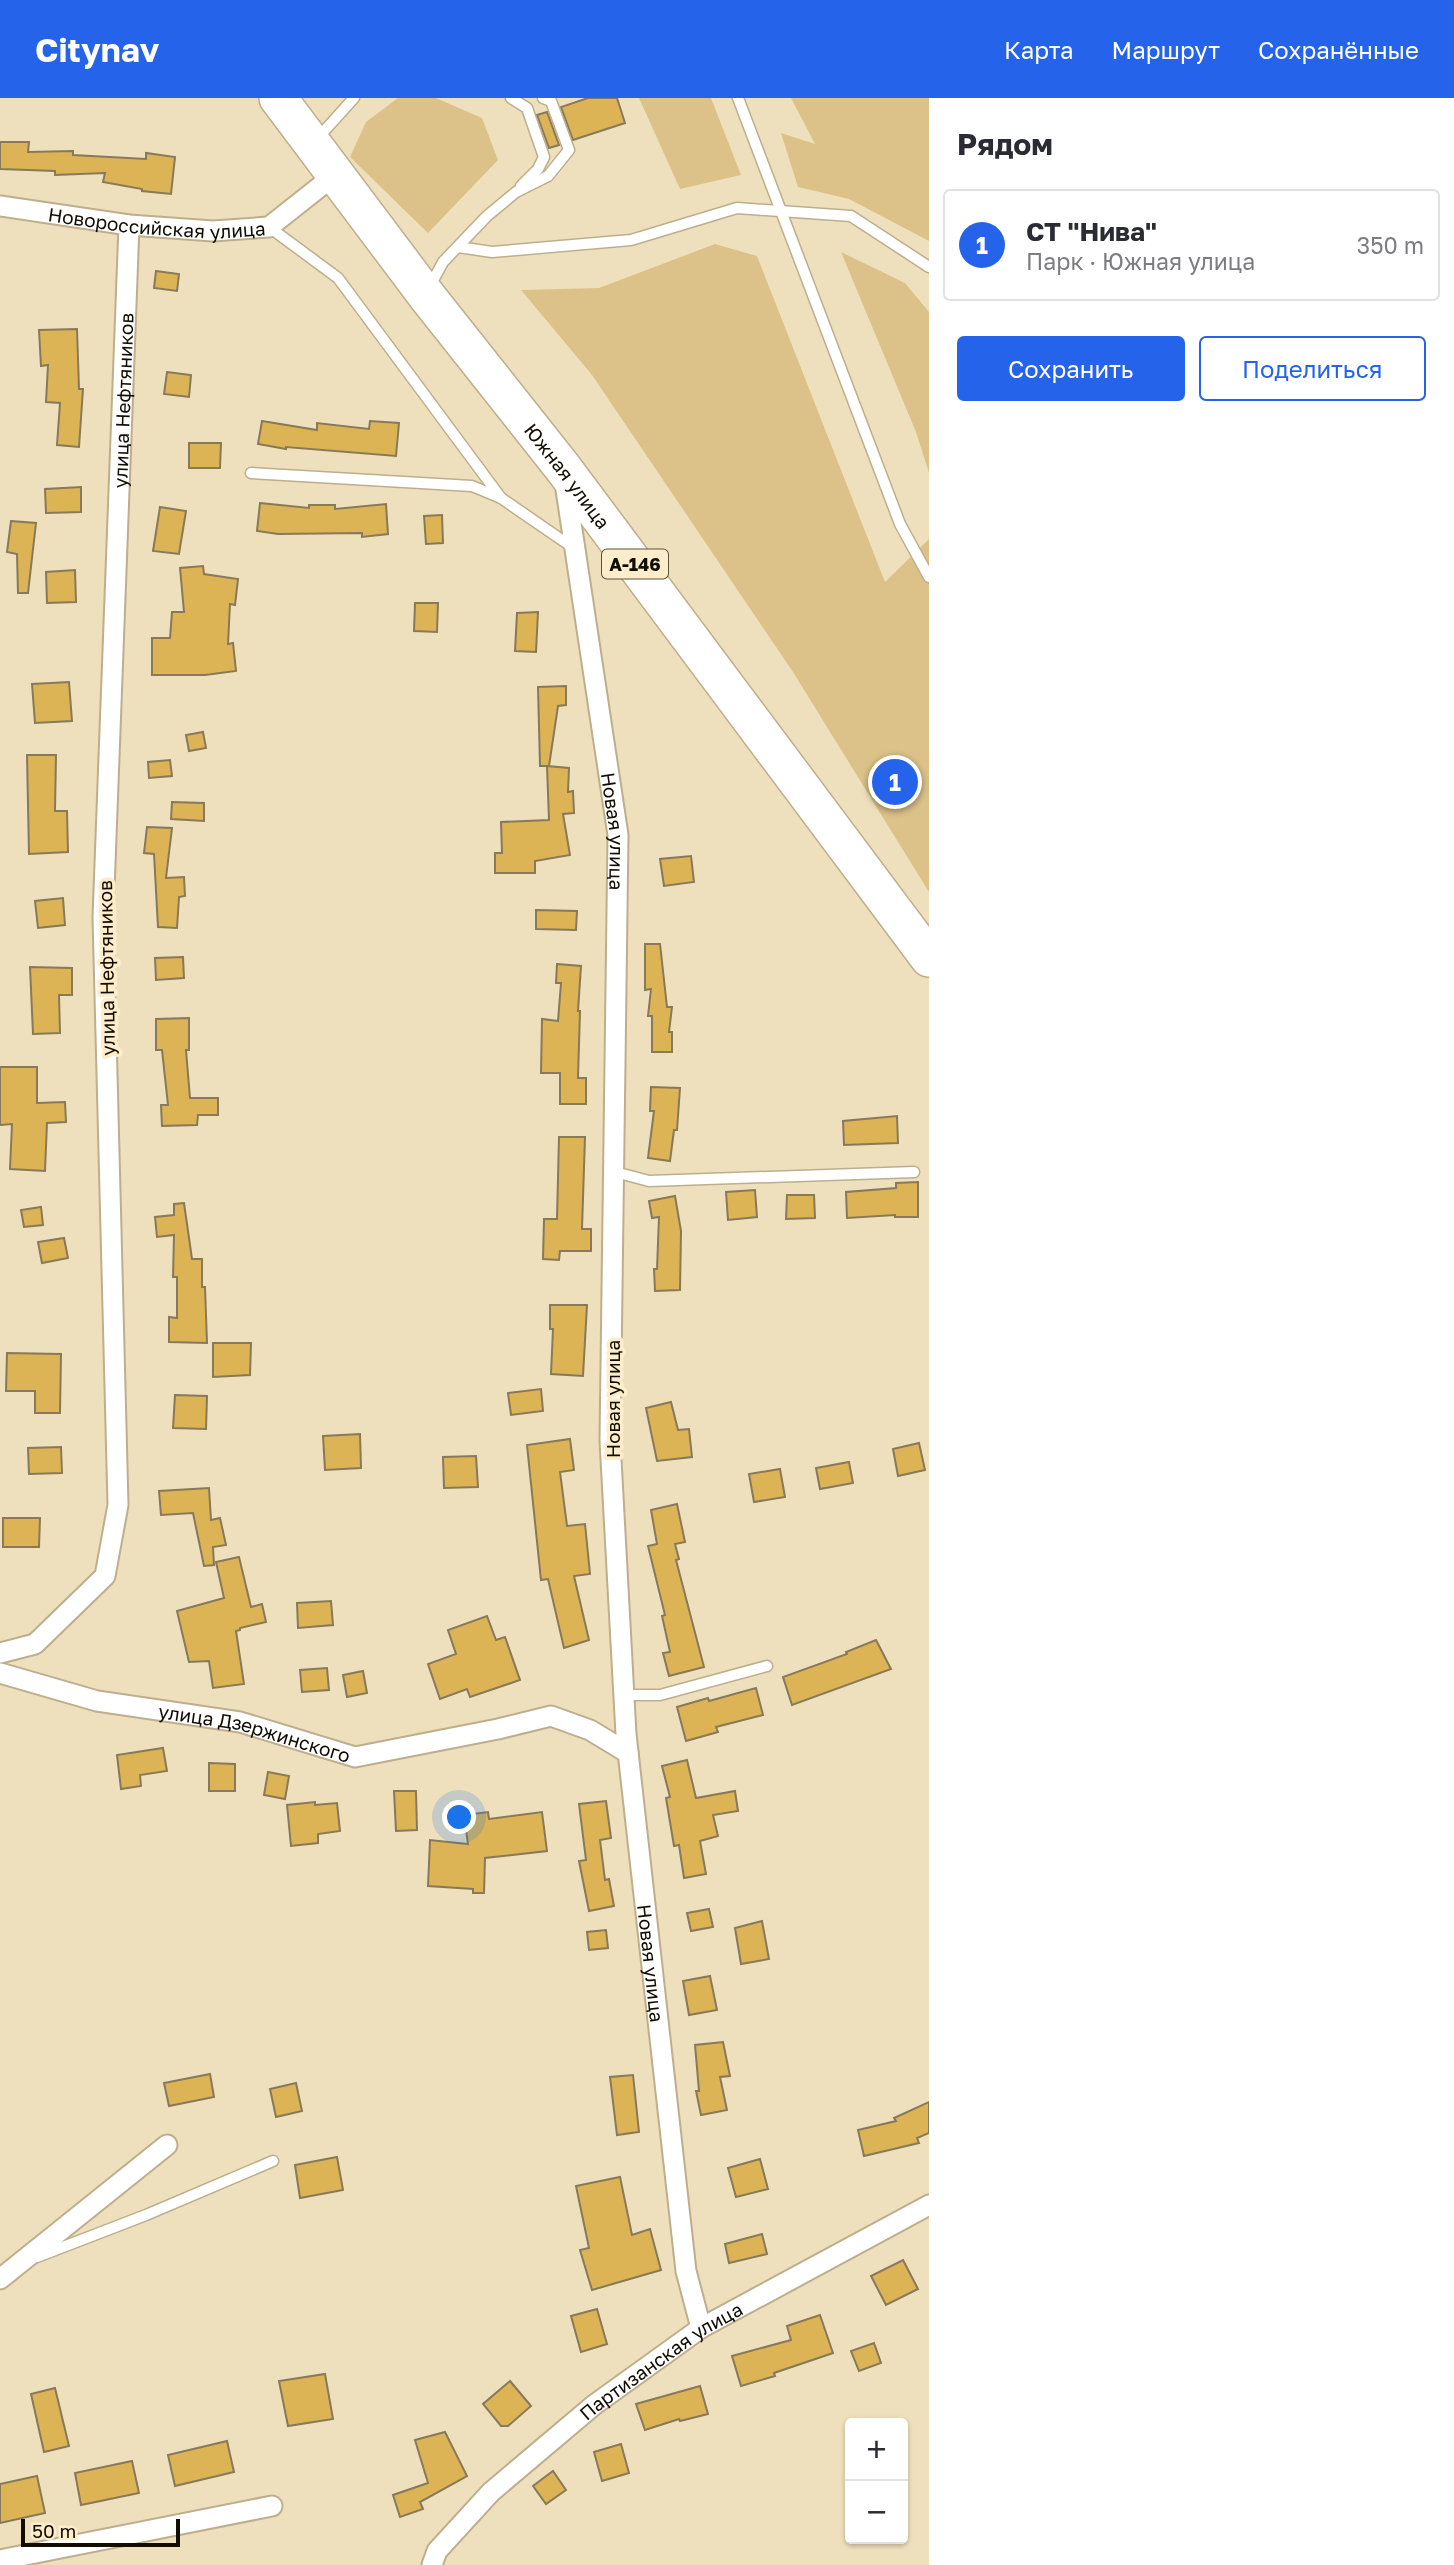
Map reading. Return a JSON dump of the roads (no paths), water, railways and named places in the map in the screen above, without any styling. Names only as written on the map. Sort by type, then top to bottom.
[{"type":"highway","name":"Южная улица","points":[[278,98],[425,295],[563,468],[929,958]]},
{"type":"street","name":"Новороссийская улица","points":[[0,206],[129,225],[213,231],[269,227],[336,174]]},
{"type":"street","name":"улица Нефтяников","points":[[0,1653],[35,1644],[106,1576],[118,1505],[103,917],[129,225]]},
{"type":"street","name":"Новая улица","points":[[563,468],[618,835],[610,1441],[628,1753],[686,2271],[701,2328]]},
{"type":"street","name":"улица Дзержинского","points":[[0,1673],[97,1701],[240,1722],[355,1757],[551,1716],[590,1730],[628,1753]]},
{"type":"street","points":[[0,2278],[167,2145]]},
{"type":"street","name":"Партизанская улица","points":[[432,2565],[437,2551],[491,2492],[594,2405],[701,2328],[929,2205]]},
{"type":"street","points":[[0,2560],[272,2506]]},
{"type":"lane","points":[[312,143],[354,98]]},
{"type":"lane","points":[[425,295],[443,262],[487,216],[516,192],[538,169],[544,157],[527,108],[511,98]]},
{"type":"lane","points":[[516,192],[548,176],[569,149],[551,101],[542,98]]},
{"type":"lane","points":[[738,98],[900,524],[924,558],[929,577]]},
{"type":"lane","points":[[458,247],[492,252],[631,240],[737,208],[851,216],[929,267]]},
{"type":"lane","points":[[269,227],[338,278],[501,498]]},
{"type":"lane","points":[[251,473],[472,486],[501,498],[575,550]]},
{"type":"lane","points":[[615,1172],[649,1181],[914,1172]]},
{"type":"lane","points":[[624,1695],[660,1695],[767,1666]]},
{"type":"lane","points":[[17,2265],[146,2216],[274,2161]]},
{"type":"place","name":"СТ \"Нива\"","points":[[895,782]]}]
